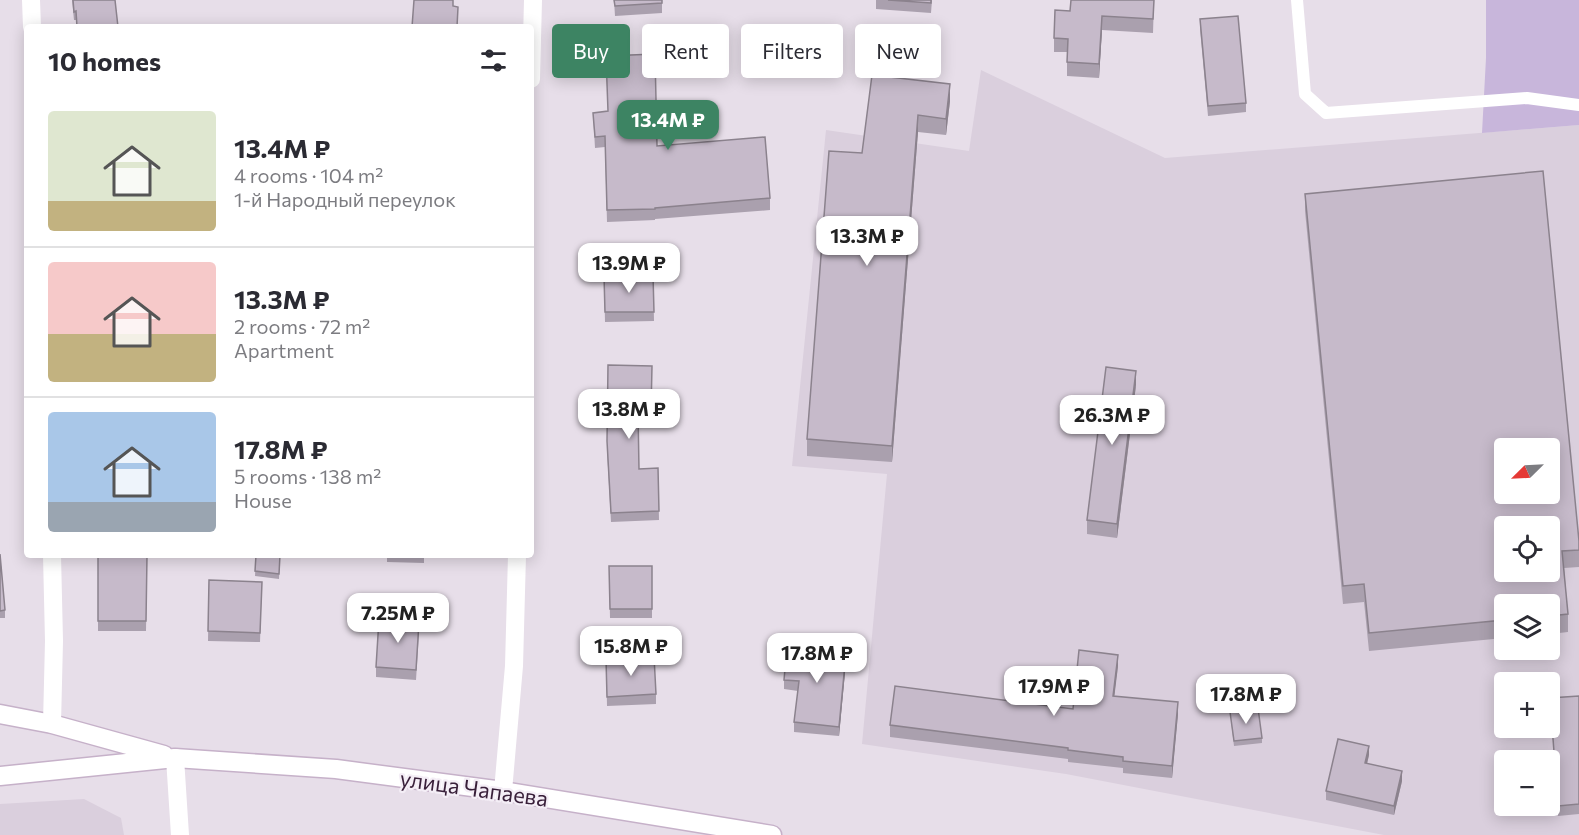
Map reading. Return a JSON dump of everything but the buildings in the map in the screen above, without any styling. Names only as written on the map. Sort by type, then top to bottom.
[{"type":"street","points":[[31,0],[32,24]]},
{"type":"street","points":[[532,24],[533,0]]},
{"type":"street","points":[[52,558],[54,641],[52,724]]},
{"type":"street","points":[[503,790],[514,666],[518,558]]},
{"type":"street","points":[[0,714],[52,724],[175,758],[180,835]]},
{"type":"street","name":"улица Чапаева","points":[[0,776],[175,758],[336,769],[503,790],[772,835]]},
{"type":"lane","points":[[1297,0],[1305,94],[1326,113],[1527,98],[1579,105]]},
{"type":"shaded area","points":[[1486,0],[1579,0],[1579,125],[1482,133]]},
{"type":"shaded area","points":[[981,70],[1165,158],[1579,125],[1579,835],[1384,835],[1066,774],[862,744],[887,474],[792,466],[826,130],[969,151]]},
{"type":"shaded area","points":[[84,799],[121,818],[124,835],[0,835],[0,804]]}]
